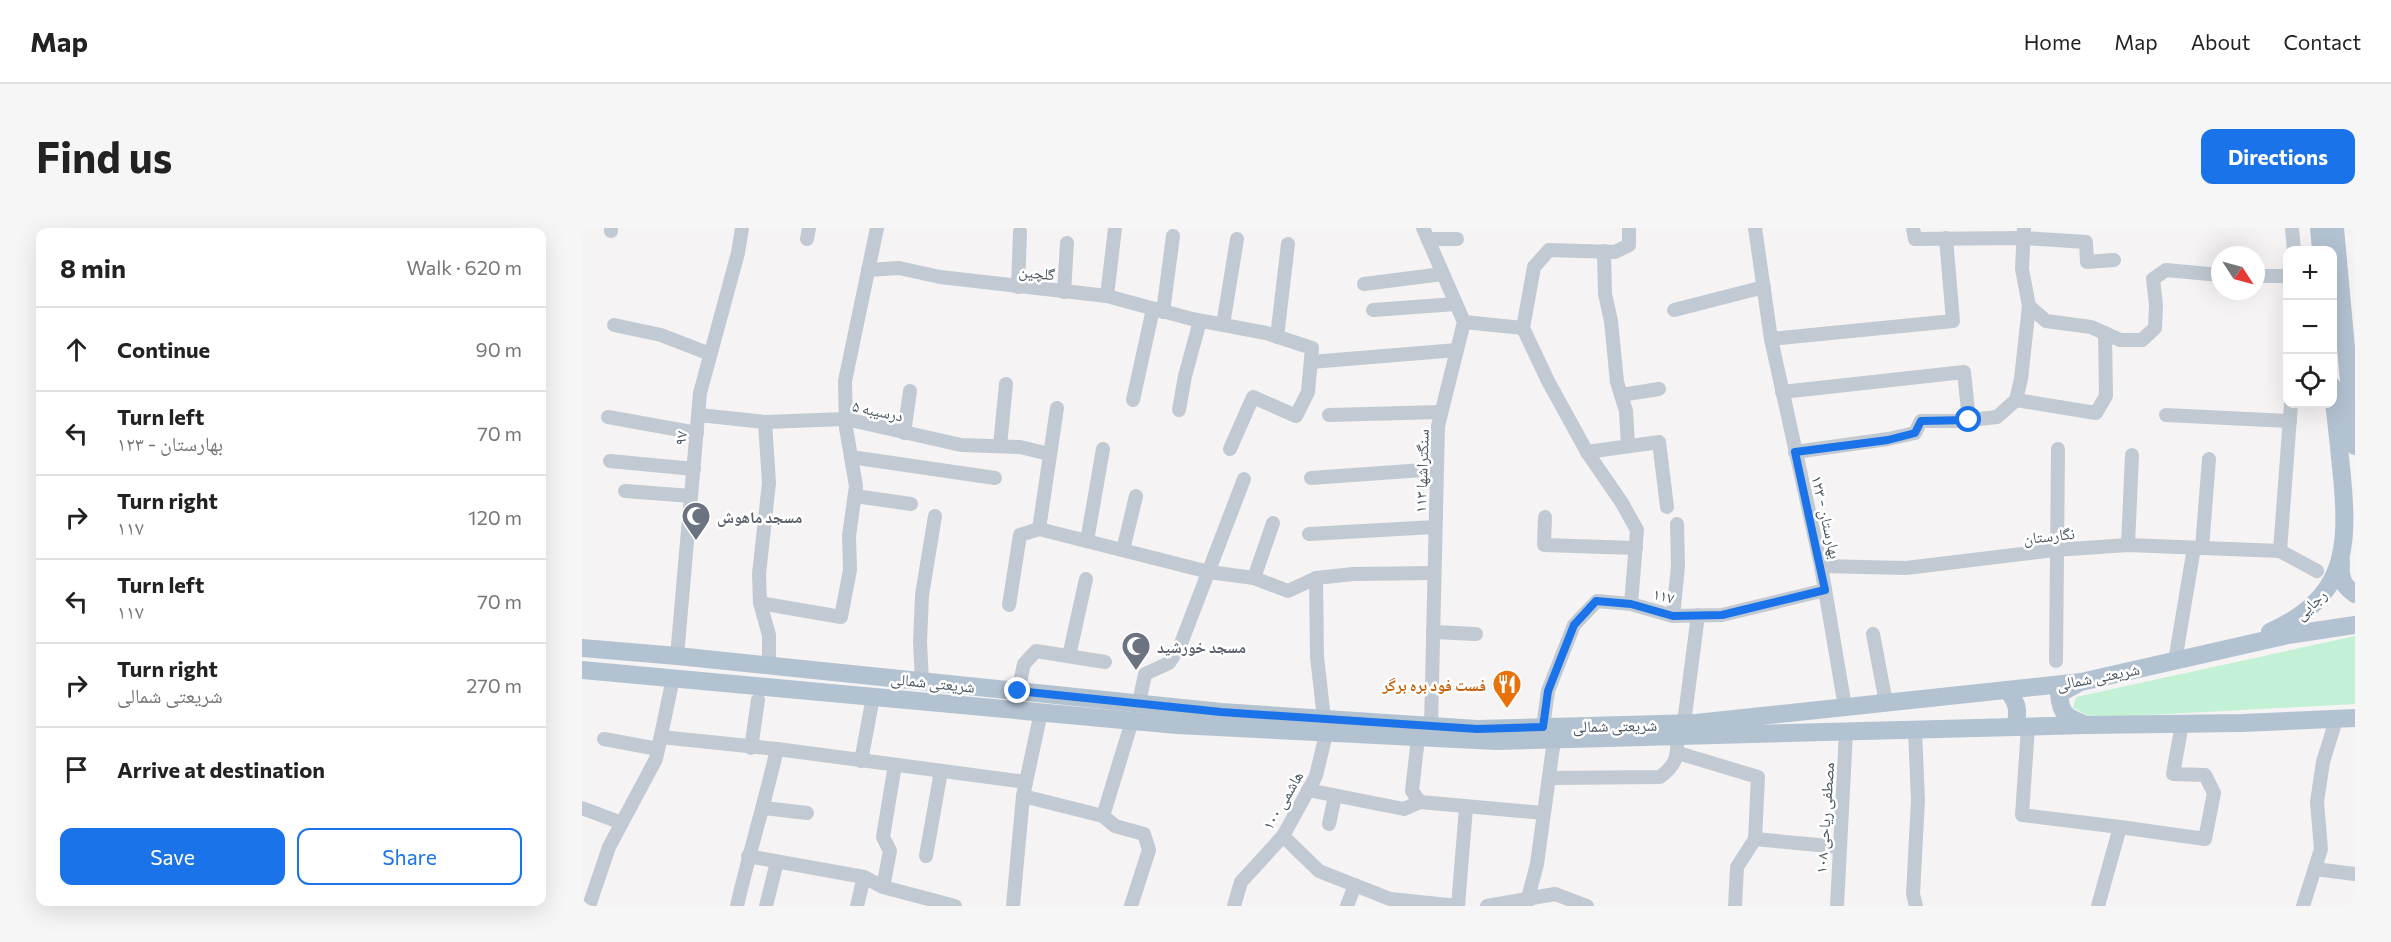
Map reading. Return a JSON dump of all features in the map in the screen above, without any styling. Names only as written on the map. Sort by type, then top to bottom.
[{"type":"main road","points":[[2319,228],[2321,246]]},
{"type":"main road","points":[[2335,228],[2350,337],[2355,446]]},
{"type":"main road","name":"رجایی","points":[[2201,655],[2271,632],[2296,619],[2317,601],[2331,584],[2341,561],[2345,534],[2345,507],[2334,408]]},
{"type":"main road","points":[[2341,561],[2340,577],[2345,587],[2355,594]]},
{"type":"main road","name":"شریعتی شمالی","points":[[1680,738],[1845,707],[2081,682],[2288,635],[2355,625]]},
{"type":"main road","name":"شریعتی شمالی","points":[[582,648],[1138,703],[1220,719]]},
{"type":"main road","name":"شریعتی شمالی","points":[[582,670],[1132,721],[1220,719],[1425,732],[1477,729],[1549,734],[1680,738],[2355,718]]},
{"type":"main road","points":[[2081,682],[2059,694],[2060,705],[2066,716],[2087,725]]},
{"type":"main road","points":[[2007,690],[2015,699],[2022,727]]},
{"type":"street","name":"۹۷","points":[[677,656],[700,393],[738,253],[742,228]]},
{"type":"street","points":[[760,603],[842,617],[850,570],[849,536],[856,486],[846,424],[845,381],[877,228]]},
{"type":"street","points":[[1107,296],[1115,228]]},
{"type":"street","points":[[1629,228],[1629,245],[1615,252],[1549,250],[1534,267],[1523,328],[1548,381],[1587,452],[1622,503],[1637,530],[1631,604]]},
{"type":"street","name":"بهارستان - ۱۲۳","points":[[1755,228],[1772,339],[1821,566],[1845,707]]},
{"type":"street","points":[[1913,228],[1915,239],[2024,233],[2086,242],[2087,262],[2114,260]]},
{"type":"street","points":[[2292,228],[2294,246]]},
{"type":"street","points":[[1018,287],[1020,232]]},
{"type":"street","points":[[1795,452],[1888,440],[1915,433],[1921,421],[1997,417],[2016,400],[2021,379],[2029,306],[2022,269],[2024,233]]},
{"type":"street","points":[[1425,234],[1464,322],[1523,328]]},
{"type":"street","points":[[1425,234],[1457,239]]},
{"type":"street","points":[[1133,400],[1158,310],[1173,236]]},
{"type":"street","points":[[1772,339],[1953,321],[1946,238]]},
{"type":"street","points":[[1223,325],[1237,239]]},
{"type":"street","points":[[1064,292],[1067,243]]},
{"type":"street","points":[[1277,337],[1288,244]]},
{"type":"street","points":[[1604,251],[1605,294],[1611,321],[1617,381],[1626,411],[1628,446]]},
{"type":"street","name":"گلچین","points":[[868,270],[899,268],[940,277],[1107,296],[1200,321],[1277,337],[1312,348],[1311,362]]},
{"type":"street","points":[[2029,306],[2046,321],[2091,327],[2120,340],[2142,340],[2155,328],[2156,305],[2153,279],[2166,270],[2211,274]]},
{"type":"street","points":[[1364,284],[1443,274]]},
{"type":"street","points":[[2265,276],[2283,276]]},
{"type":"street","points":[[1674,310],[1764,287]]},
{"type":"street","points":[[1373,310],[1456,304]]},
{"type":"street","points":[[1179,410],[1185,376],[1200,321]]},
{"type":"street","name":"سنگتراشها ۱۱۳","points":[[1420,802],[1412,791],[1425,732],[1433,632],[1438,426],[1464,322]]},
{"type":"street","points":[[614,326],[661,335],[710,354]]},
{"type":"street","points":[[2016,400],[2096,413],[2106,396],[2105,333]]},
{"type":"street","points":[[1230,449],[1252,397],[1296,416],[1308,392],[1311,362],[1457,350]]},
{"type":"street","points":[[1782,392],[1964,372],[1969,420]]},
{"type":"street","points":[[1000,446],[1006,384]]},
{"type":"street","points":[[1621,395],[1659,389]]},
{"type":"street","points":[[904,433],[910,391]]},
{"type":"street","points":[[1039,529],[1048,454],[1057,408]]},
{"type":"street","points":[[2291,408],[2280,551],[2317,571]]},
{"type":"street","points":[[1329,415],[1441,412]]},
{"type":"street","name":"درسیبه ۵","points":[[699,415],[765,422],[846,424],[961,445],[1020,447],[1048,454]]},
{"type":"street","points":[[2166,415],[2290,421]]},
{"type":"street","points":[[608,417],[697,434]]},
{"type":"street","points":[[765,422],[769,483],[759,574],[760,603],[769,635],[769,665]]},
{"type":"street","points":[[1587,452],[1659,442],[1667,507]]},
{"type":"street","points":[[1087,541],[1103,449]]},
{"type":"street","points":[[2056,661],[2055,550],[2058,449]]},
{"type":"street","points":[[2128,544],[2132,455]]},
{"type":"street","points":[[851,457],[995,478]]},
{"type":"street","points":[[2175,661],[2198,548],[2209,459]]},
{"type":"street","points":[[610,461],[694,470]]},
{"type":"street","points":[[1311,478],[1437,469]]},
{"type":"street","points":[[1138,703],[1145,674],[1169,663],[1180,646],[1244,479]]},
{"type":"street","points":[[625,490],[691,496]]},
{"type":"street","points":[[855,496],[911,504]]},
{"type":"street","points":[[1123,550],[1136,496]]},
{"type":"street","points":[[922,681],[920,642],[922,595],[935,516]]},
{"type":"street","points":[[1545,517],[1544,545],[1636,548]]},
{"type":"street","points":[[1254,578],[1273,523]]},
{"type":"street","points":[[1673,616],[1678,566],[1677,524]]},
{"type":"street","points":[[1309,534],[1435,527]]},
{"type":"street","points":[[1009,605],[1020,535],[1039,529],[1209,572],[1254,578],[1288,591],[1316,578],[1353,574],[1434,573]]},
{"type":"street","name":"نگارستان","points":[[1821,566],[1906,568],[2055,550],[2128,544],[2280,551]]},
{"type":"street","name":"هاشمی ۱۰۰","points":[[1234,906],[1241,882],[1283,836],[1316,776],[1325,726],[1317,657],[1316,578]]},
{"type":"street","points":[[1069,656],[1086,579]]},
{"type":"street","name":"۱۱۷","points":[[1549,734],[1548,691],[1574,625],[1596,601],[1631,604],[1673,616],[1722,615],[1825,590]]},
{"type":"street","points":[[1549,778],[1660,777],[1673,767],[1680,738],[1698,615]]},
{"type":"street","points":[[1433,632],[1476,634]]},
{"type":"street","points":[[1873,634],[1886,703]]},
{"type":"street","points":[[1018,691],[1024,664],[1036,651],[1105,662]]},
{"type":"street","points":[[589,906],[609,847],[656,759],[673,678]]},
{"type":"street","points":[[861,761],[873,697]]},
{"type":"street","points":[[751,748],[758,700]]},
{"type":"street","points":[[1013,906],[1023,796],[1041,712]]},
{"type":"street","points":[[2303,906],[2321,849],[2317,802],[2323,762],[2336,720]]},
{"type":"street","points":[[1103,816],[1132,721]]},
{"type":"street","points":[[2022,727],[2022,814],[2205,839],[2214,793],[2205,775],[2173,774],[2182,724]]},
{"type":"street","points":[[1916,730],[1918,800],[1913,894],[1916,906]]},
{"type":"street","name":"مصطفی ریاحی ۱۰۸","points":[[1837,906],[1846,732]]},
{"type":"street","points":[[1527,903],[1537,864],[1549,778],[1549,734]]},
{"type":"street","points":[[604,738],[777,749],[1026,782]]},
{"type":"street","points":[[1680,738],[1758,777],[1755,839],[1737,867],[1735,906]]},
{"type":"street","points":[[737,906],[748,856],[764,808],[777,749]]},
{"type":"street","points":[[883,887],[890,851],[883,837],[895,765]]},
{"type":"street","points":[[926,856],[941,771]]},
{"type":"street","points":[[1308,790],[1404,809],[1420,802],[1466,808],[1544,813]]},
{"type":"street","points":[[1023,796],[1103,816],[1115,826],[1144,834],[1149,850],[1131,906]]},
{"type":"street","points":[[1329,824],[1335,796]]},
{"type":"street","points":[[582,808],[622,823]]},
{"type":"street","points":[[764,808],[807,813]]},
{"type":"street","points":[[1283,836],[1319,871],[1390,899],[1458,906],[1466,808]]},
{"type":"street","points":[[2098,906],[2120,827]]},
{"type":"street","points":[[1755,839],[1839,847]]},
{"type":"street","points":[[748,856],[864,877],[911,901],[956,906]]},
{"type":"street","points":[[766,906],[777,862]]},
{"type":"street","points":[[2315,869],[2355,874]]},
{"type":"street","points":[[857,906],[864,877]]},
{"type":"street","points":[[1347,906],[1355,885]]},
{"type":"street","points":[[1487,906],[1527,903],[1555,894],[1587,906]]},
{"type":"green space","points":[[2355,636],[2355,704],[2093,718],[2073,708],[2076,697]]},
{"type":"place","name":"مسجد ماهوش","points":[[696,542]]},
{"type":"place","name":"مسجد خورشید","points":[[1136,672]]},
{"type":"place","name":"فست فود بره برگر","points":[[1507,710]]},
{"type":"route","points":[[1018,691],[1221,712],[1477,729],[1543,727],[1548,691],[1574,625],[1596,601],[1631,604],[1673,616],[1722,615],[1825,590],[1795,452],[1888,440],[1915,433],[1921,421],[1969,420]]}]
